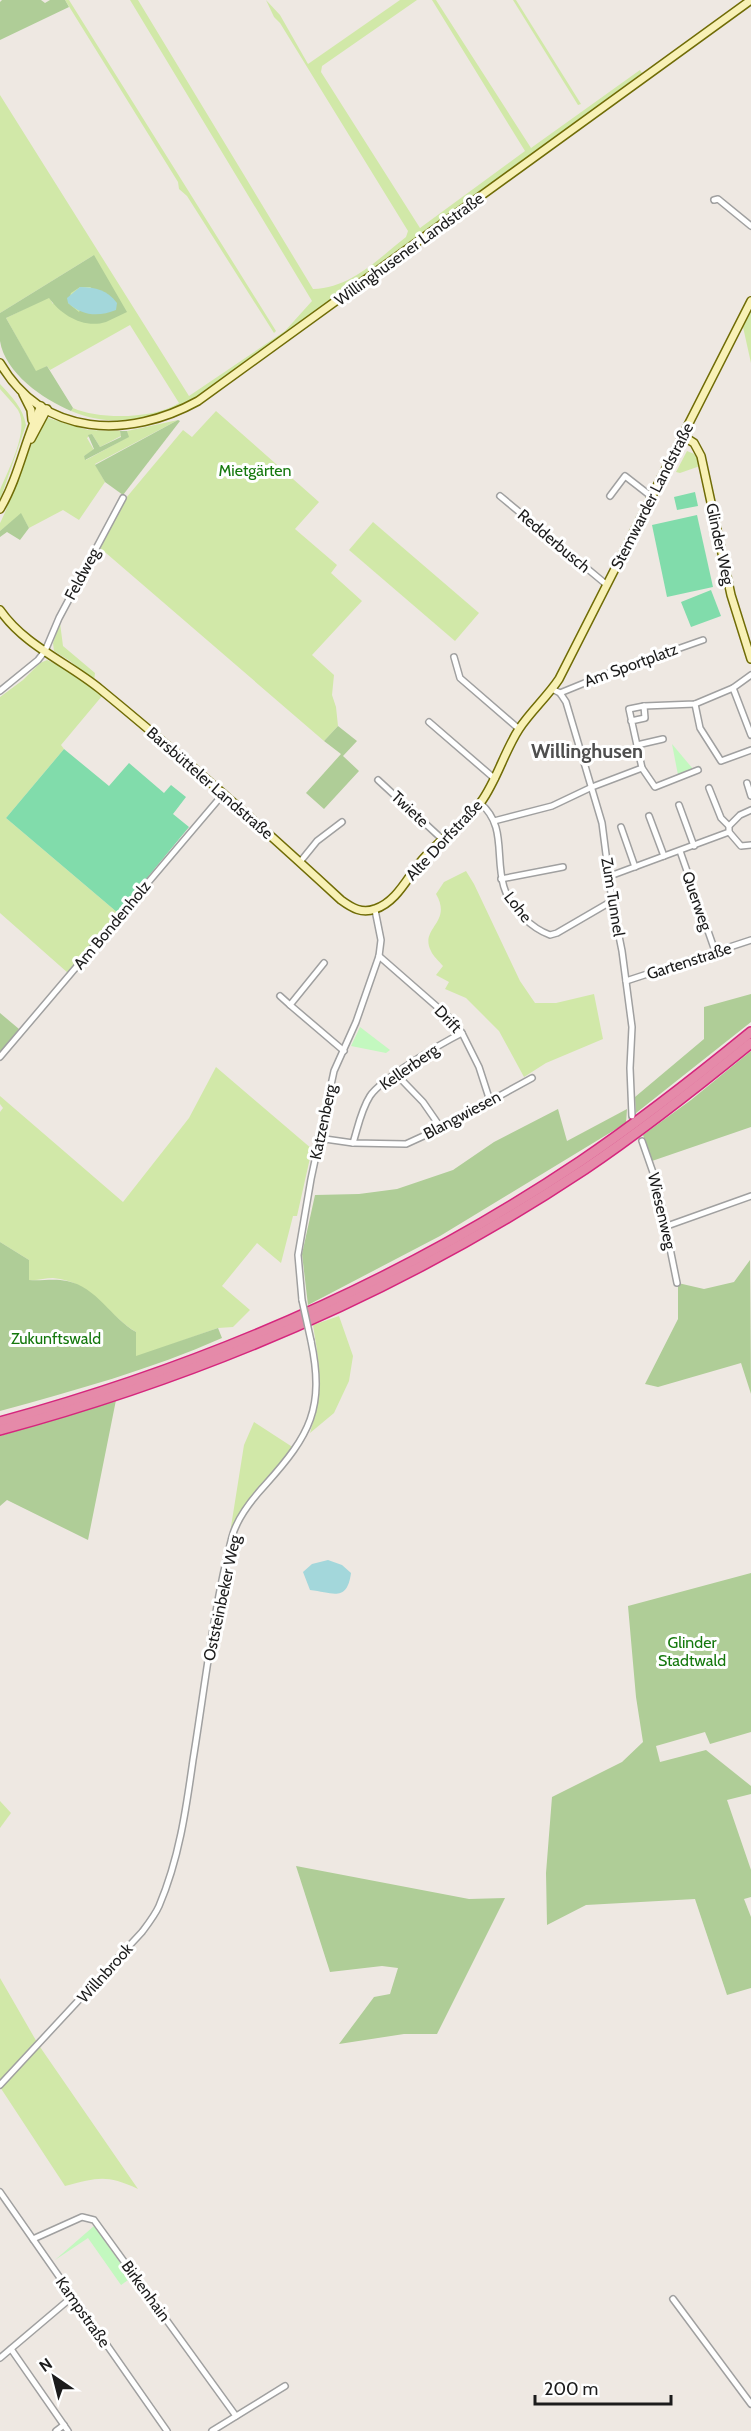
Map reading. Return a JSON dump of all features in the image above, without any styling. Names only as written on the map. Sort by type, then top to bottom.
[{"type":"highway","points":[[0,1422],[191,1361],[333,1300],[409,1263],[501,1211],[580,1161],[667,1100],[751,1032]]},
{"type":"highway","points":[[0,1430],[194,1369],[336,1308],[413,1270],[523,1208],[585,1169],[670,1108],[751,1043]]},
{"type":"street","name":"Willinghusener Landstraße","points":[[22,392],[44,408],[64,417],[93,425],[128,426],[168,417],[198,401],[751,0]]},
{"type":"street","points":[[714,200],[718,199],[751,226]]},
{"type":"street","name":"Stemwarder Landstraße","points":[[552,689],[751,301]]},
{"type":"street","points":[[0,363],[22,392],[31,410],[28,444]]},
{"type":"street","points":[[31,426],[44,408]]},
{"type":"street","points":[[0,509],[28,444],[43,418],[44,408]]},
{"type":"street","points":[[43,418],[64,417]]},
{"type":"street","name":"Glinder Weg","points":[[683,436],[694,443],[701,456],[731,595],[751,658]]},
{"type":"street","points":[[610,496],[625,476],[652,497]]},
{"type":"street","name":"Redderbusch","points":[[500,496],[607,585]]},
{"type":"street","name":"Feldweg","points":[[45,651],[59,618],[123,498]]},
{"type":"street","name":"Barsbütteler Landstraße","points":[[0,610],[28,639],[92,682],[224,793],[352,908],[363,911],[375,910]]},
{"type":"street","name":"Am Sportplatz","points":[[560,693],[580,683],[703,640]]},
{"type":"street","points":[[0,691],[45,651]]},
{"type":"street","points":[[454,657],[460,678],[519,729]]},
{"type":"street","points":[[698,770],[655,787],[642,768],[629,709],[644,706],[695,704],[733,688],[751,675]]},
{"type":"street","points":[[733,688],[751,735]]},
{"type":"street","points":[[552,689],[560,693]]},
{"type":"street","name":"Alte Dorfstraße","points":[[375,910],[396,895],[420,862],[480,803],[495,779],[519,729],[552,689]]},
{"type":"street","name":"Zum Tunnel","points":[[560,693],[567,702],[602,823],[632,1027],[630,1068],[632,1116]]},
{"type":"street","points":[[695,704],[700,728],[721,761],[751,750]]},
{"type":"street","points":[[631,721],[645,718],[644,706]]},
{"type":"street","points":[[429,722],[495,779]]},
{"type":"street","points":[[637,745],[663,739]]},
{"type":"street","points":[[494,821],[552,806],[592,787],[642,768]]},
{"type":"street","name":"Twiete","points":[[378,780],[442,839]]},
{"type":"street","points":[[747,783],[751,796]]},
{"type":"street","points":[[709,788],[721,818],[741,846],[751,845]]},
{"type":"street","name":"Am Bondenholz","points":[[0,1057],[224,793]]},
{"type":"street","name":"Lohe","points":[[480,803],[488,810],[494,821],[499,841],[498,862],[507,897],[518,913],[533,927],[549,935],[558,933],[612,901]]},
{"type":"street","points":[[679,805],[694,846]]},
{"type":"street","points":[[610,876],[694,846],[729,829],[740,815],[751,810]]},
{"type":"street","points":[[649,816],[664,856]]},
{"type":"street","points":[[300,862],[317,841],[342,822]]},
{"type":"street","points":[[621,827],[635,867]]},
{"type":"street","name":"Querweg","points":[[680,851],[715,951]]},
{"type":"street","points":[[501,879],[563,867]]},
{"type":"street","name":"Katzenberg","points":[[311,1341],[302,1300],[298,1255],[318,1138],[334,1071],[356,1022],[379,956],[381,940],[375,910]]},
{"type":"street","name":"Gartenstraße","points":[[626,981],[751,940]]},
{"type":"street","name":"Drift","points":[[379,956],[446,1013],[462,1033],[479,1066],[490,1101]]},
{"type":"street","points":[[290,1005],[324,963]]},
{"type":"street","points":[[280,996],[344,1050]]},
{"type":"street","name":"Kellerberg","points":[[353,1143],[362,1111],[371,1094],[396,1074],[462,1033]]},
{"type":"street","points":[[396,1074],[423,1102],[441,1128]]},
{"type":"street","name":"Blangwiesen","points":[[318,1138],[353,1143],[406,1144],[441,1128],[532,1078]]},
{"type":"street","name":"Wiesenweg","points":[[642,1141],[657,1184],[677,1283]]},
{"type":"street","points":[[667,1226],[751,1196]]},
{"type":"street","name":"Oststeinbeker Weg","points":[[181,1841],[214,1631],[233,1534],[254,1498],[277,1472],[306,1432],[316,1404],[317,1370],[311,1341]]},
{"type":"street","name":"Willnbrook","points":[[0,2085],[142,1932],[159,1907],[181,1841]]},
{"type":"street","name":"Kampstraße","points":[[0,2192],[164,2430]]},
{"type":"street","name":"Birkenhain","points":[[33,2240],[40,2234],[82,2217],[94,2220],[236,2416]]},
{"type":"street","points":[[0,2358],[72,2297]]},
{"type":"street","points":[[673,2299],[751,2404]]},
{"type":"street","points":[[11,2349],[68,2431]]},
{"type":"street","points":[[212,2431],[285,2386]]},
{"type":"street","points":[[56,2431],[64,2425]]},
{"type":"green space","points":[[2,0],[41,0],[45,3],[50,0],[65,0],[69,7],[0,40],[0,2]]},
{"type":"green space","points":[[65,0],[69,0],[276,331],[274,333],[187,196],[179,189],[178,182]]},
{"type":"green space","points":[[130,0],[138,0],[313,289],[340,284],[352,278],[406,237],[408,231],[280,23],[274,17],[266,0],[280,15],[308,64],[400,0],[417,0],[322,66],[321,72],[420,228],[525,151],[432,0],[436,0],[531,148],[640,70],[642,73],[319,311],[195,399],[150,417],[134,420],[103,420],[71,411],[73,408],[97,415],[142,415],[179,403],[130,325],[50,370],[47,366],[36,372],[6,318],[49,297],[53,304],[94,255],[0,313],[0,95],[189,396],[285,331],[312,301]]},
{"type":"green space","points":[[513,0],[516,0],[581,104],[578,105]]},
{"type":"green space","points":[[94,255],[127,312],[106,322],[90,324],[67,315],[49,298],[6,318],[36,371],[47,366],[73,408],[71,411],[49,400],[27,384],[9,364],[0,341],[0,313]],"holes":[[[80,287],[91,287],[79,312],[68,303],[71,293]]]},
{"type":"green space","points":[[751,310],[751,363],[743,327]]},
{"type":"green space","points":[[0,384],[20,408],[26,425],[0,500],[0,490],[20,439],[21,418],[18,410],[0,389]]},
{"type":"green space","name":"Mietgärten","points":[[216,411],[319,502],[295,529],[337,565],[331,573],[362,601],[312,655],[334,675],[332,695],[338,726],[324,741],[99,547],[126,498],[183,430],[192,437]]},
{"type":"green space","points":[[48,418],[88,430],[120,431],[121,436],[100,447],[92,434],[87,438],[94,450],[84,456],[86,460],[128,437],[127,431],[178,420],[95,464],[105,482],[79,520],[63,510],[29,528],[21,514],[0,531],[0,523],[35,436]]},
{"type":"green space","points":[[178,420],[180,421],[123,495],[105,482],[95,465]]},
{"type":"green space","points":[[120,431],[127,431],[129,437],[85,460],[84,456],[94,449],[88,435],[92,434],[100,447],[121,437]]},
{"type":"green space","points":[[687,451],[696,456],[700,466],[680,473],[676,472]]},
{"type":"green space","points":[[695,492],[698,506],[677,510],[674,497]]},
{"type":"green space","points":[[21,513],[29,528],[20,540],[7,532],[0,537],[0,531]]},
{"type":"green space","points":[[697,515],[713,587],[667,597],[652,525]]},
{"type":"green space","points":[[373,522],[479,613],[455,641],[349,550]]},
{"type":"green space","points":[[711,590],[721,616],[691,627],[681,602]]},
{"type":"green space","points":[[60,623],[63,646],[95,673],[94,681],[54,651],[53,643]]},
{"type":"green space","points":[[47,660],[74,673],[102,696],[61,745],[64,749],[6,818],[118,913],[68,973],[0,913],[0,697],[23,680],[40,663]]},
{"type":"green space","points":[[338,726],[357,741],[343,756],[359,771],[324,809],[306,793],[341,754],[324,741]]},
{"type":"green space","points":[[672,744],[693,769],[678,775]]},
{"type":"green space","points":[[64,749],[109,786],[129,763],[164,793],[171,785],[186,797],[173,814],[189,827],[118,913],[6,818]]},
{"type":"green space","points":[[466,871],[520,981],[535,1003],[556,1003],[594,994],[603,1039],[546,1063],[524,1077],[499,1031],[466,998],[445,989],[449,982],[436,975],[443,966],[432,953],[428,943],[441,912],[436,894],[444,882]]},
{"type":"green space","points":[[751,994],[751,1022],[636,1113],[635,1097],[704,1039],[704,1007]]},
{"type":"green space","points":[[0,1013],[19,1029],[0,1053]]},
{"type":"green space","points":[[360,1027],[390,1050],[386,1053],[351,1046]]},
{"type":"green space","points":[[751,1051],[751,1127],[652,1161],[643,1135],[691,1100]]},
{"type":"green space","points":[[216,1067],[312,1149],[297,1216],[293,1216],[281,1263],[257,1243],[222,1286],[250,1310],[233,1327],[218,1328],[136,1357],[136,1332],[125,1325],[98,1299],[67,1280],[53,1278],[29,1280],[29,1260],[0,1242],[0,1112],[3,1108],[0,1104],[0,1096],[123,1202],[189,1118]]},
{"type":"green space","points":[[558,1109],[567,1141],[627,1109],[626,1123],[440,1236],[308,1305],[302,1254],[315,1195],[359,1194],[397,1189],[453,1170],[494,1142]]},
{"type":"green space","name":"Zukunftswald","points":[[0,1242],[29,1260],[29,1280],[67,1281],[78,1284],[95,1296],[136,1332],[136,1356],[218,1328],[222,1338],[140,1370],[0,1411]]},
{"type":"green space","points":[[750,1260],[751,1394],[741,1363],[658,1387],[645,1384],[678,1319],[678,1283],[704,1289],[734,1282]]},
{"type":"green space","points":[[339,1316],[353,1356],[349,1381],[334,1413],[310,1433],[319,1391],[313,1325]]},
{"type":"green space","points":[[116,1400],[88,1540],[7,1500],[0,1506],[0,1436]]},
{"type":"green space","points":[[254,1422],[294,1448],[253,1494],[230,1533],[244,1445]]},
{"type":"green space","name":"Glinder Stadtwald","points":[[751,1573],[751,1732],[710,1744],[705,1732],[656,1746],[660,1762],[706,1750],[751,1786],[751,1794],[727,1800],[751,1870],[751,1897],[744,1899],[751,1917],[751,1988],[727,1995],[695,1899],[586,1905],[547,1925],[546,1873],[552,1797],[622,1762],[643,1742],[636,1697],[628,1606]]},
{"type":"green space","points":[[0,1801],[11,1813],[0,1828]]},
{"type":"green space","points":[[296,1866],[469,1899],[505,1898],[437,2034],[404,2034],[339,2044],[374,1997],[390,1994],[398,1968],[382,1966],[330,1972]]},
{"type":"green space","points":[[0,1978],[38,2044],[138,2189],[109,2179],[65,2186],[0,2087]]},
{"type":"green space","points":[[94,2226],[131,2278],[121,2285],[88,2238],[55,2260]]},
{"type":"water","points":[[80,287],[105,292],[117,303],[116,310],[103,314],[79,311],[68,303],[67,298]]},
{"type":"water","points":[[328,1560],[342,1565],[351,1573],[346,1588],[338,1594],[310,1590],[303,1572],[312,1564]]},
{"type":"district","name":"Willinghusen","points":[[587,751]]}]
